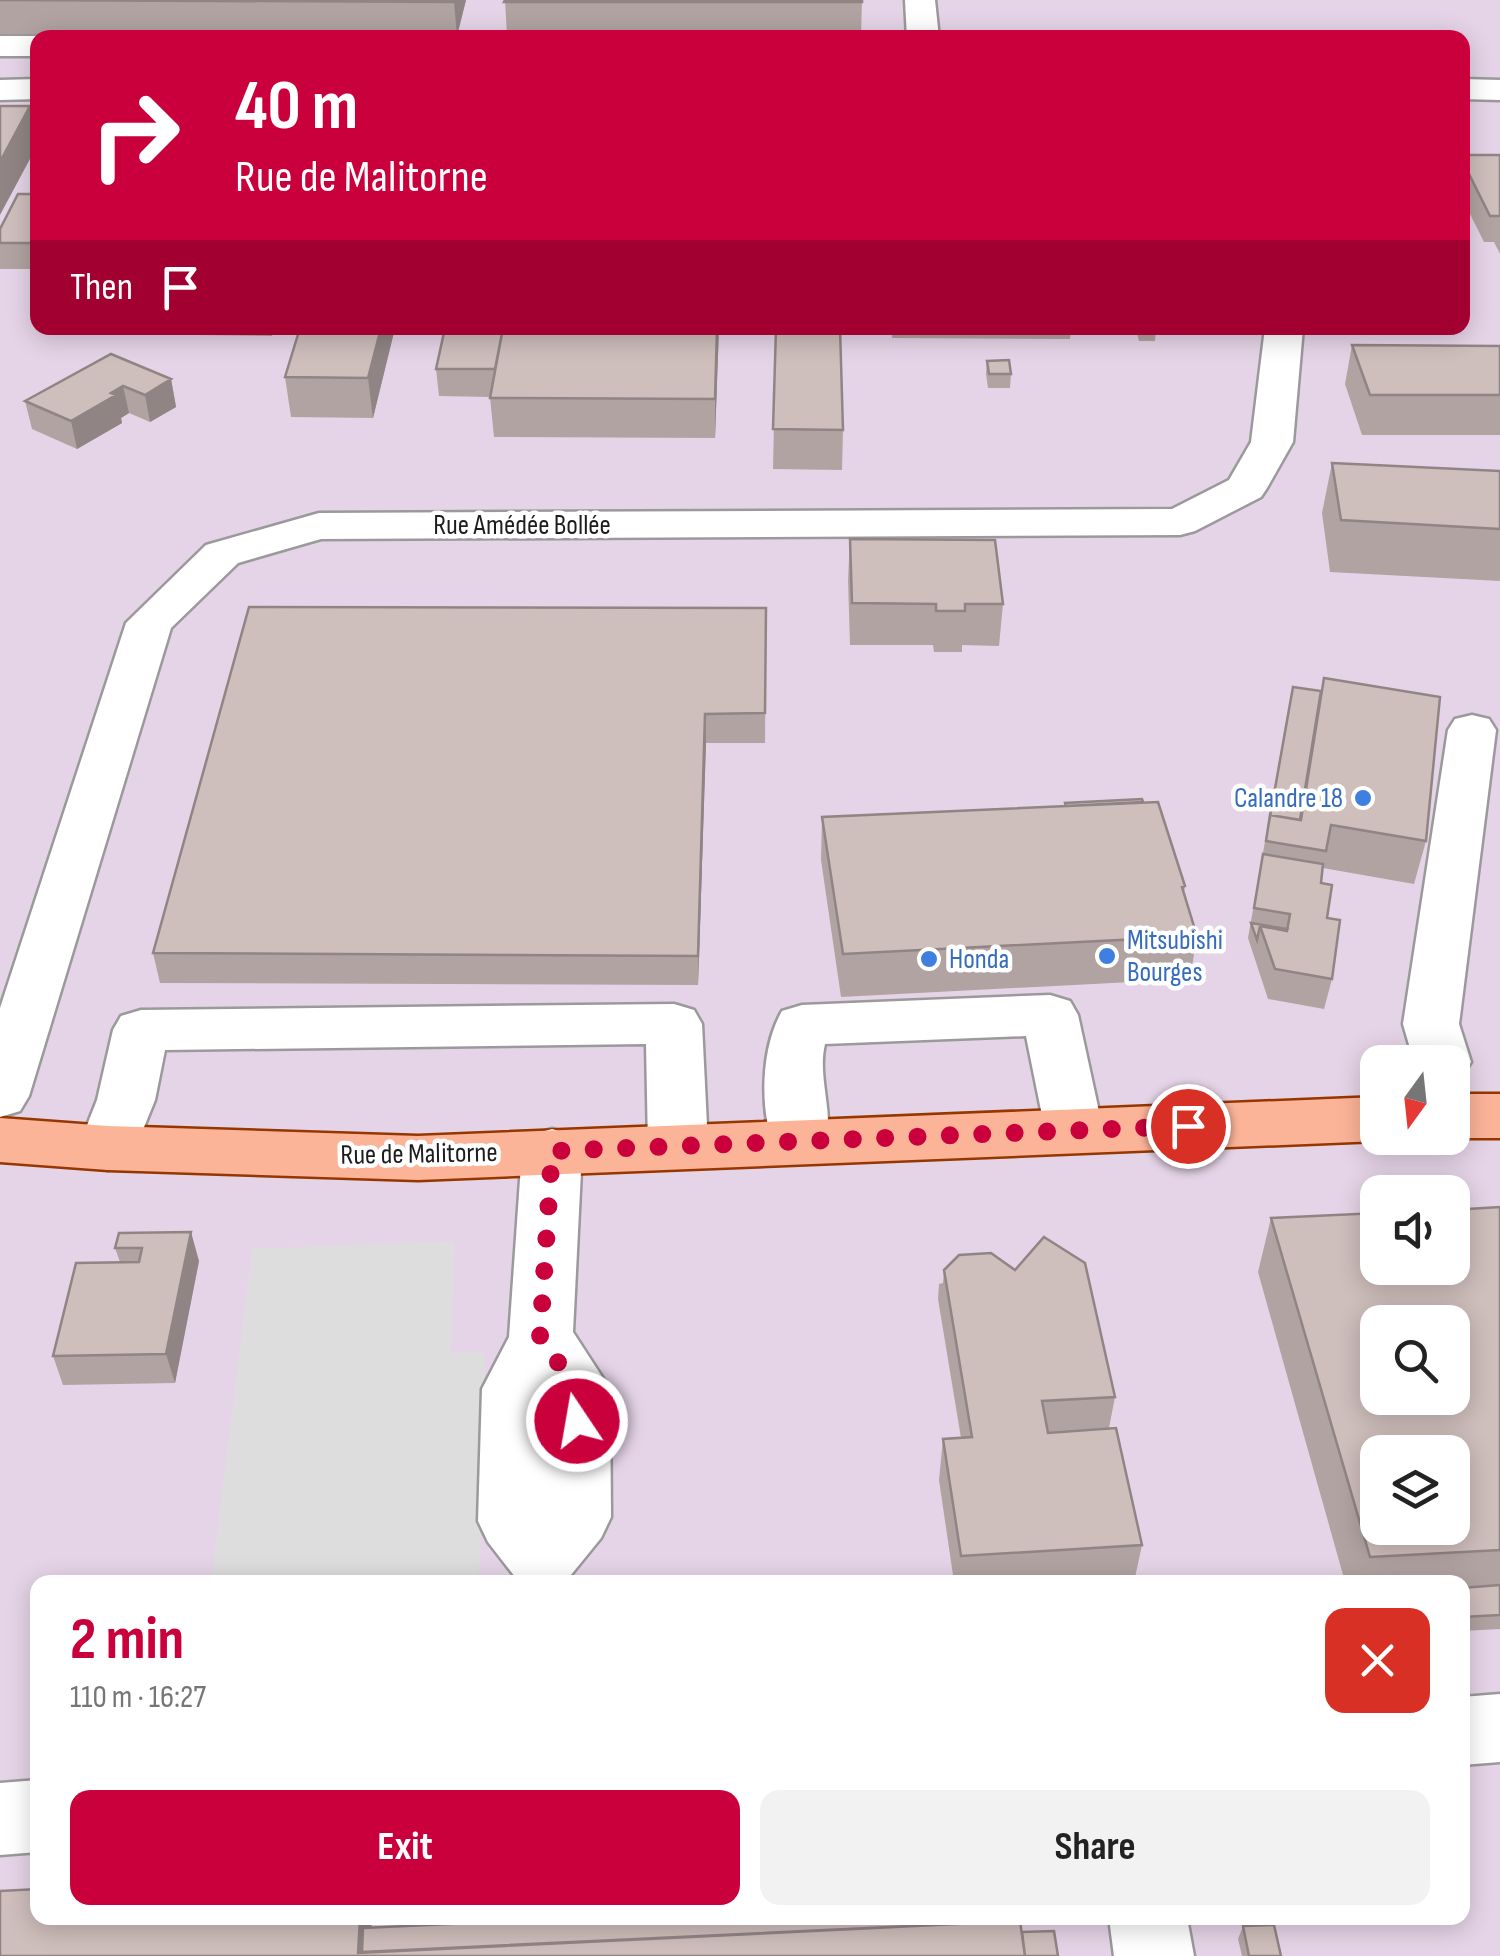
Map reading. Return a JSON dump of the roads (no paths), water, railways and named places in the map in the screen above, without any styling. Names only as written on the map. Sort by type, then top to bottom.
[{"type":"main road","name":"Rue de Malitorne","points":[[0,1140],[108,1148],[418,1158],[1360,1120]]},
{"type":"street","points":[[920,0],[922,30]]},
{"type":"street","points":[[0,46],[30,46]]},
{"type":"street","points":[[0,90],[30,90]]},
{"type":"street","points":[[1470,90],[1500,90]]},
{"type":"street","name":"Rue Amédée Bollée","points":[[0,1096],[149,623],[222,554],[319,526],[1180,522],[1246,488],[1272,442],[1283,335]]},
{"type":"street","points":[[1439,1045],[1431,1024],[1472,730]]},
{"type":"street","points":[[800,1141],[792,1062],[802,1025],[992,1017],[1050,1015],[1074,1130]]},
{"type":"street","points":[[108,1148],[126,1100],[141,1030],[674,1024],[678,1146]]},
{"type":"street","points":[[541,1571],[512,1521],[515,1389],[540,1337],[552,1151]]},
{"type":"street","points":[[1470,1730],[1500,1728]]},
{"type":"street","points":[[0,1819],[30,1817]]},
{"type":"street","points":[[1149,1925],[1154,1956]]},
{"type":"place","name":"Calandre 18","points":[[1363,798]]},
{"type":"place","name":"Mitsubishi Bourges","points":[[1107,956]]},
{"type":"place","name":"Honda","points":[[929,959]]}]
